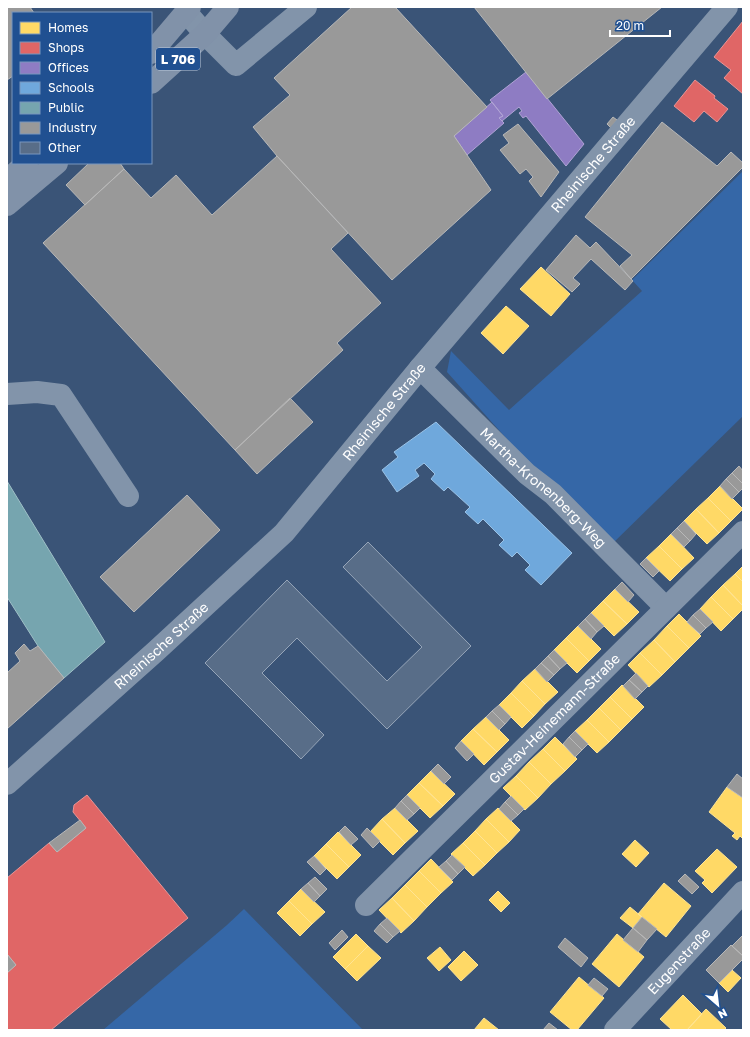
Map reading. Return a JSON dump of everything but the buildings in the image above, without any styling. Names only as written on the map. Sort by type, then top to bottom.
[{"type":"main road","name":"L 706","points":[[152,82],[205,34],[228,7]]},
{"type":"main road","name":"L 706","points":[[152,52],[188,10]]},
{"type":"main road","points":[[7,180],[26,164]]},
{"type":"main road","points":[[7,205],[56,164]]},
{"type":"street","points":[[188,10],[205,34],[236,65],[306,7]]},
{"type":"street","name":"Rheinische Straße","points":[[7,784],[156,651],[284,533],[420,368],[727,7]]},
{"type":"street","name":"Martha-Kronenberg-Weg","points":[[420,368],[527,474],[553,494],[666,608]]},
{"type":"street","points":[[7,394],[38,392],[61,395],[128,496]]},
{"type":"street","name":"Gustav-Heinemann-Straße","points":[[366,905],[743,532]]},
{"type":"street","name":"Eugenstraße","points":[[615,1030],[743,892]]},
{"type":"shaded area","points":[[743,171],[743,416],[612,544],[531,466],[447,372],[451,351],[509,410],[642,291],[632,280]]},
{"type":"shaded area","points":[[244,909],[363,1030],[103,1030],[227,925]]}]
